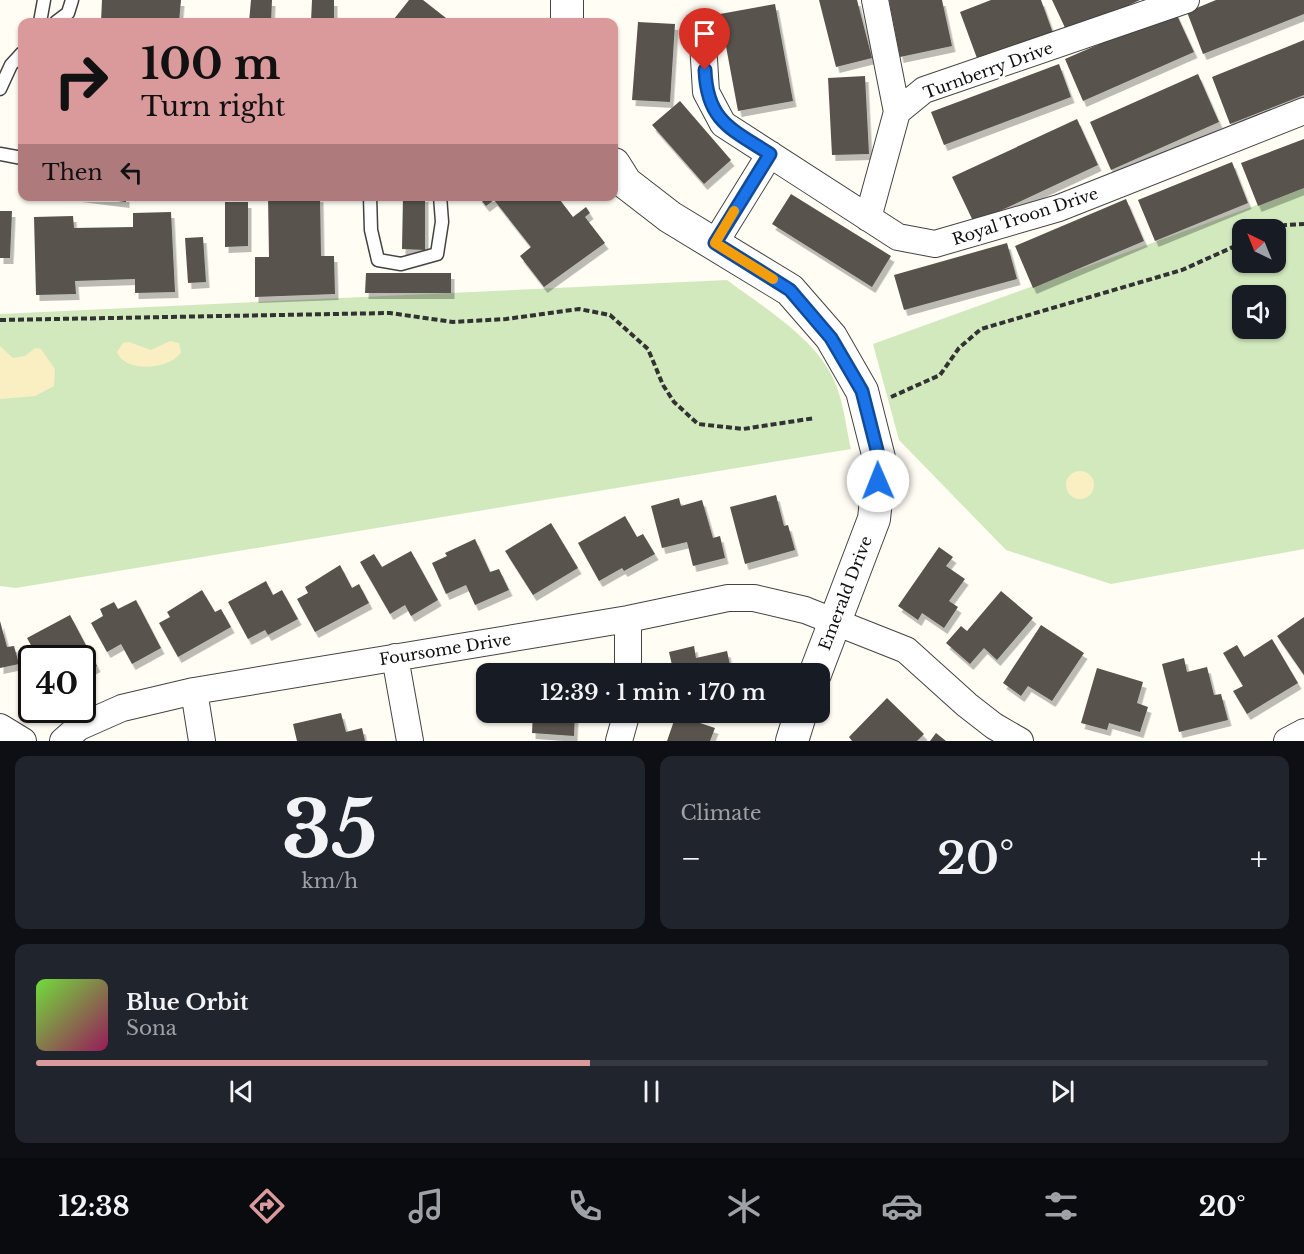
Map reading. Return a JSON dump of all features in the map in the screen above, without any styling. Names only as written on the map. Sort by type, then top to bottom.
[{"type":"street","points":[[567,0],[567,18]]},
{"type":"street","points":[[867,218],[897,112],[875,0]]},
{"type":"street","name":"Turnberry Drive","points":[[897,112],[924,90],[1186,0]]},
{"type":"street","name":"Royal Troon Drive","points":[[702,26],[706,92],[723,124],[898,237],[935,244],[1059,208],[1304,111]]},
{"type":"street","points":[[715,243],[770,154]]},
{"type":"street","name":"Emerald Drive","points":[[618,170],[626,183],[670,217],[790,290],[831,338],[862,391],[880,462],[874,519],[819,663]]},
{"type":"street","name":"Foursome Drive","points":[[63,741],[79,727],[122,708],[194,691],[628,619],[728,598],[753,598],[782,603],[835,621],[906,650],[967,705],[994,726],[1020,741]]},
{"type":"street","points":[[628,619],[628,663]]},
{"type":"street","points":[[395,657],[410,741]]},
{"type":"street","points":[[194,691],[202,741]]},
{"type":"street","points":[[620,741],[624,723]]},
{"type":"street","points":[[792,741],[798,723]]},
{"type":"street","points":[[0,727],[23,741]]},
{"type":"street","points":[[1287,741],[1304,732]]},
{"type":"lane","points":[[41,18],[44,0]]},
{"type":"lane","points":[[61,18],[68,13],[72,0]]},
{"type":"lane","points":[[0,89],[11,66],[18,58]]},
{"type":"lane","points":[[0,154],[18,157]]},
{"type":"lane","points":[[370,201],[370,230],[378,260],[401,264],[437,254],[442,222],[440,201]]},
{"type":"path","points":[[1286,225],[1304,224]]},
{"type":"path","points":[[891,397],[940,375],[959,348],[981,329],[1182,270],[1232,248]]},
{"type":"path","points":[[0,320],[390,313],[453,322],[506,319],[579,309],[610,315],[648,349],[663,385],[674,402],[698,424],[743,429],[815,418]]},
{"type":"green space","points":[[1304,188],[1304,549],[1111,584],[1006,550],[899,440],[873,344]]},
{"type":"green space","points":[[727,280],[782,320],[819,356],[837,388],[851,449],[16,588],[0,586],[0,314]]},
{"type":"sand","points":[[170,341],[179,343],[181,352],[176,358],[159,365],[149,367],[129,364],[117,352],[123,343],[129,342],[151,350]]},
{"type":"sand","points":[[0,346],[13,358],[25,356],[35,348],[41,349],[55,369],[54,386],[35,396],[0,399]]},
{"type":"sand","points":[[1080,471],[1090,475],[1094,485],[1090,495],[1080,499],[1070,495],[1066,485],[1070,475]]},
{"type":"building","points":[[102,0],[181,0],[179,18],[101,18]]},
{"type":"building","points":[[251,0],[272,0],[271,18],[249,18]]},
{"type":"building","points":[[312,0],[334,0],[334,18],[311,18]]},
{"type":"building","points":[[409,0],[423,0],[446,18],[395,18]]},
{"type":"building","points":[[819,0],[857,0],[872,58],[836,67]]},
{"type":"building","points":[[889,0],[942,0],[952,46],[900,57]]},
{"type":"building","points":[[991,0],[1041,0],[1053,33],[978,61],[960,12]]},
{"type":"building","points":[[1052,0],[1140,0],[1068,34]]},
{"type":"building","points":[[1216,0],[1304,0],[1304,14],[1203,54],[1187,12]]},
{"type":"building","points":[[775,4],[793,101],[738,111],[720,14]]},
{"type":"building","points":[[1175,11],[1194,52],[1083,101],[1065,59]]},
{"type":"building","points":[[638,22],[675,24],[670,102],[632,100]]},
{"type":"building","points":[[1304,40],[1304,95],[1230,124],[1212,77]]},
{"type":"building","points":[[1059,64],[1071,97],[944,145],[931,112]]},
{"type":"building","points":[[1198,74],[1219,122],[1111,170],[1090,122]]},
{"type":"building","points":[[865,76],[869,154],[832,155],[828,78]]},
{"type":"building","points":[[680,101],[731,160],[704,184],[652,125]]},
{"type":"building","points":[[1077,119],[1098,165],[974,223],[952,177]]},
{"type":"building","points":[[1304,139],[1304,188],[1258,206],[1241,163]]},
{"type":"building","points":[[1232,162],[1248,203],[1155,241],[1138,200]]},
{"type":"building","points":[[791,194],[891,256],[872,287],[772,224]]},
{"type":"building","points":[[1126,199],[1144,241],[1033,288],[1015,246]]},
{"type":"building","points":[[268,201],[320,201],[321,256],[334,256],[335,294],[255,297],[255,257],[269,257]]},
{"type":"building","points":[[403,201],[425,201],[425,250],[402,249]]},
{"type":"building","points":[[482,201],[493,201],[486,206]]},
{"type":"building","points":[[495,201],[561,201],[573,217],[586,207],[590,213],[585,217],[605,243],[544,287],[520,256],[531,247]]},
{"type":"building","points":[[225,202],[248,202],[248,246],[225,247]]},
{"type":"building","points":[[0,211],[12,211],[10,258],[0,258]]},
{"type":"building","points":[[171,212],[175,292],[135,293],[135,279],[75,281],[76,294],[36,295],[34,217],[73,216],[74,228],[133,227],[133,213]]},
{"type":"building","points":[[203,237],[206,282],[188,283],[185,238]]},
{"type":"building","points":[[1007,243],[1017,279],[904,310],[894,275]]},
{"type":"building","points":[[366,273],[451,273],[451,293],[365,293]]},
{"type":"building","points":[[776,495],[784,526],[788,525],[795,550],[745,564],[730,507]]},
{"type":"building","points":[[679,498],[681,506],[702,500],[713,538],[720,536],[725,558],[693,566],[687,542],[662,548],[651,506]]},
{"type":"building","points":[[625,516],[637,537],[643,534],[655,554],[624,571],[622,568],[599,581],[578,543]]},
{"type":"building","points":[[551,523],[578,568],[533,595],[505,551]]},
{"type":"building","points":[[475,539],[490,572],[499,569],[509,590],[475,605],[466,585],[446,594],[432,563],[447,556],[445,553]]},
{"type":"building","points":[[939,547],[953,557],[946,566],[965,579],[949,601],[958,607],[944,628],[922,613],[918,620],[898,606]]},
{"type":"building","points":[[411,551],[438,600],[411,616],[405,605],[390,614],[360,562],[374,554],[382,567]]},
{"type":"building","points":[[340,565],[352,588],[359,584],[369,603],[315,632],[297,599],[308,593],[305,587]]},
{"type":"building","points":[[266,581],[273,595],[282,590],[298,619],[268,635],[265,630],[248,639],[228,602]]},
{"type":"building","points":[[202,590],[215,612],[221,609],[231,627],[178,657],[159,623],[170,617],[167,612]]},
{"type":"building","points":[[1001,591],[1033,618],[997,660],[984,648],[970,664],[946,643],[961,626],[967,631]]},
{"type":"building","points":[[136,600],[161,648],[132,664],[121,644],[107,652],[91,623],[103,616],[100,609],[114,602],[118,609]]},
{"type":"building","points":[[70,615],[86,645],[31,645],[27,638]]},
{"type":"building","points":[[1304,617],[1304,675],[1277,636]]},
{"type":"building","points":[[0,621],[7,647],[14,646],[18,664],[0,668]]},
{"type":"building","points":[[1041,625],[1084,653],[1052,701],[1028,686],[1021,696],[1003,683]]},
{"type":"building","points":[[1272,639],[1298,683],[1247,714],[1233,691],[1243,686],[1223,653],[1237,645],[1244,657]]},
{"type":"building","points":[[694,646],[696,658],[727,651],[730,663],[672,663],[669,652]]},
{"type":"building","points":[[1184,658],[1187,672],[1207,667],[1214,695],[1221,694],[1228,720],[1179,732],[1162,664]]},
{"type":"building","points":[[1097,668],[1143,682],[1137,703],[1148,707],[1140,732],[1109,723],[1107,730],[1081,723]]},
{"type":"building","points":[[887,698],[924,734],[917,741],[852,741],[849,737]]},
{"type":"building","points":[[341,713],[346,732],[362,728],[365,741],[297,741],[293,724]]},
{"type":"building","points":[[532,723],[575,723],[574,736],[532,733]]},
{"type":"building","points":[[673,723],[700,723],[715,728],[710,741],[667,741]]},
{"type":"building","points":[[936,733],[946,741],[930,741]]},
{"type":"slow traffic","points":[[734,211],[715,243],[773,279]]},
{"type":"route","points":[[705,70],[706,92],[723,124],[770,154],[715,243],[790,290],[831,338],[862,391],[880,462],[878,481]]}]
